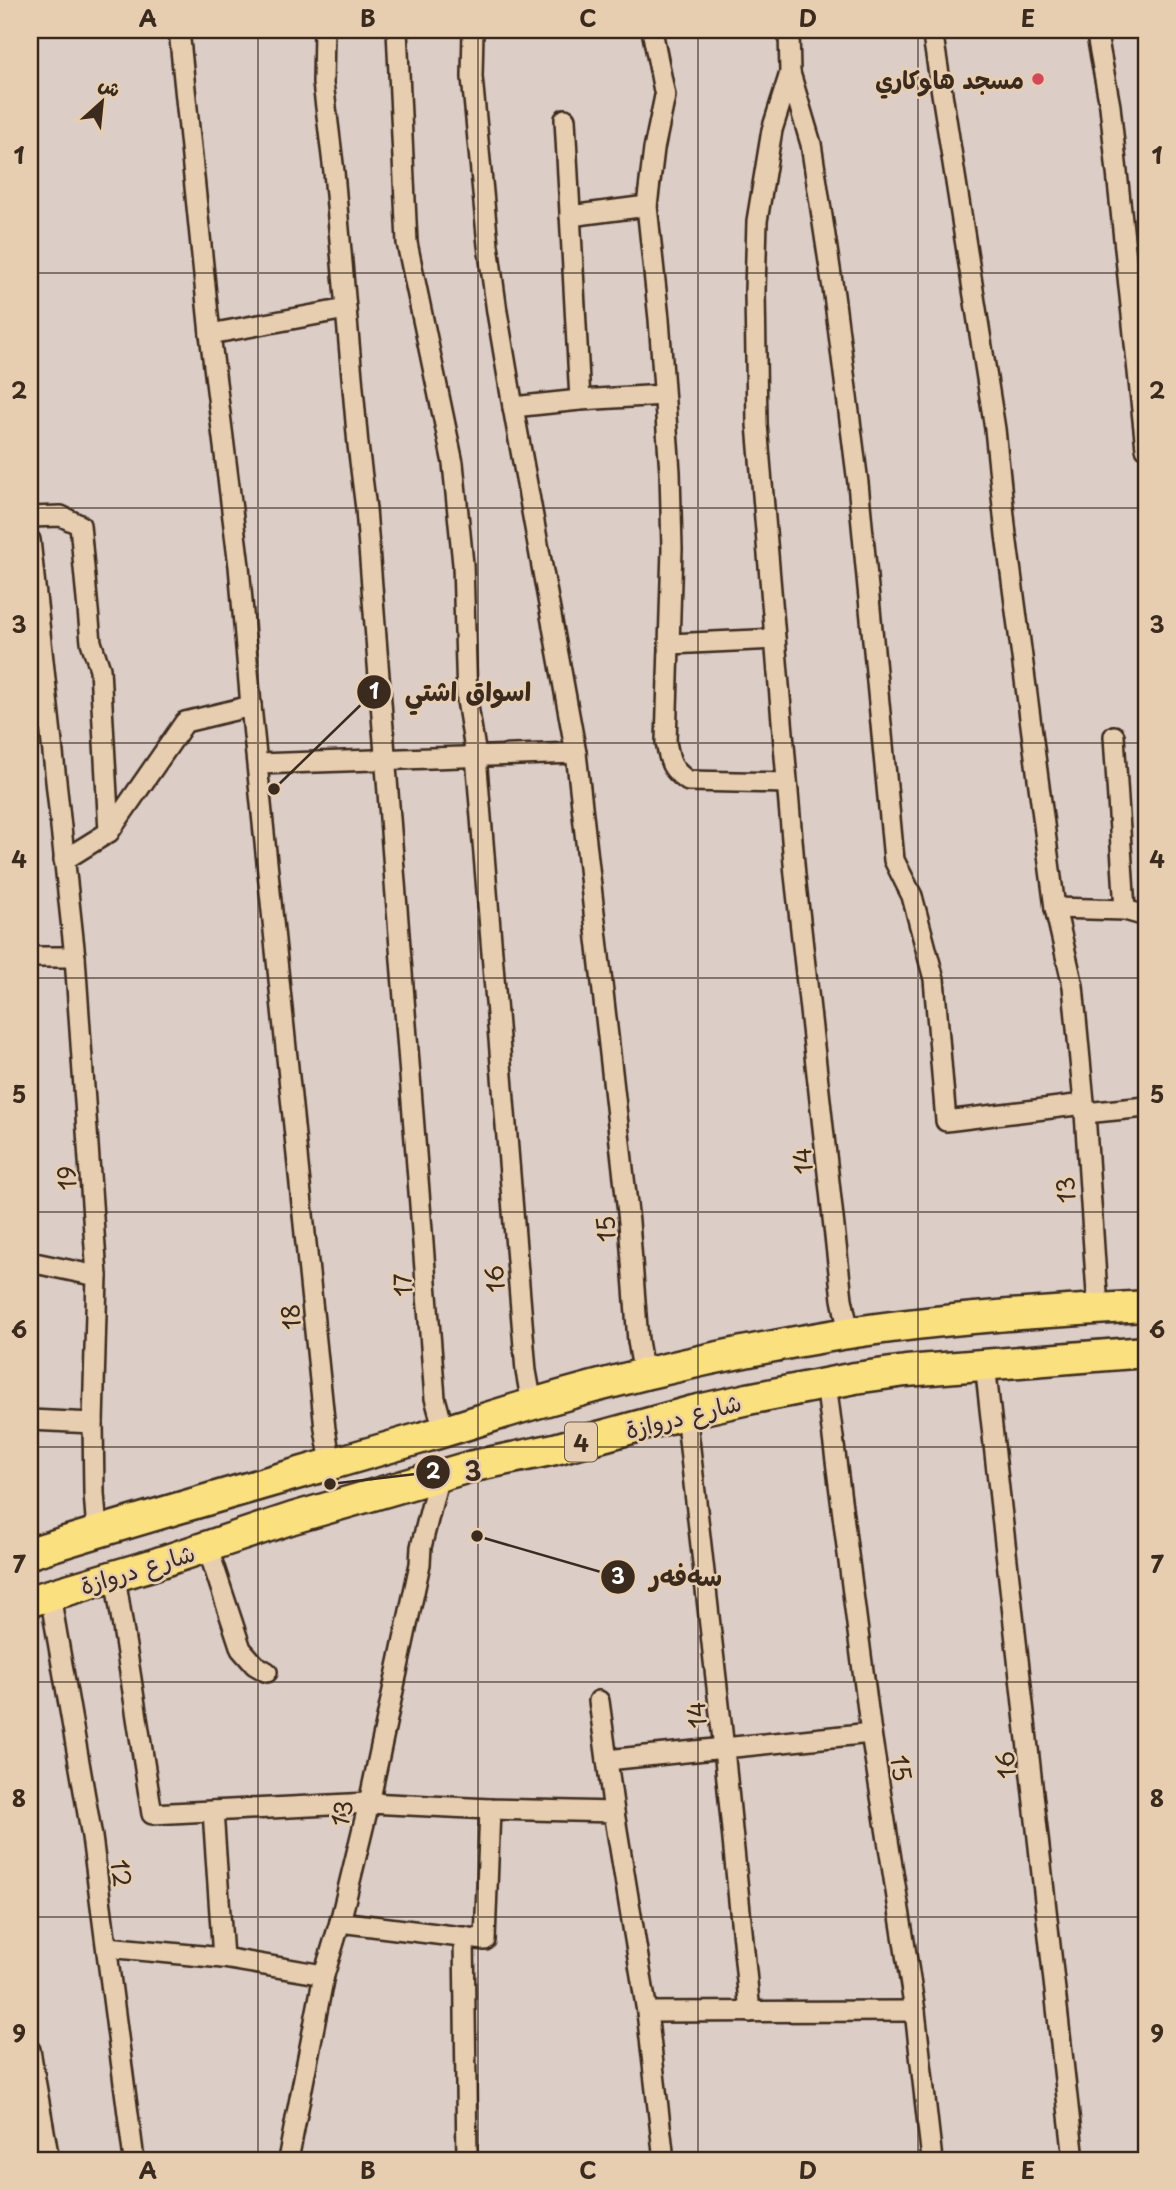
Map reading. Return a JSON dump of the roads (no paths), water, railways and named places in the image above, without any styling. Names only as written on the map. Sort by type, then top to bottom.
[{"type":"main road","name":"شارع دروازة","points":[[30,1553],[532,1404],[644,1375],[849,1333],[1014,1315],[1146,1306]]},
{"type":"main road","points":[[1014,1315],[1019,1361]]},
{"type":"main road","name":"شارع دروازة","points":[[40,1598],[293,1518],[469,1467],[555,1449],[687,1413],[868,1376],[1146,1352]]},
{"type":"street","name":"18","points":[[179,30],[210,334],[239,566],[251,706],[331,1463]]},
{"type":"street","name":"17","points":[[324,30],[323,83],[366,509],[435,1398],[444,1431]]},
{"type":"street","name":"16","points":[[397,30],[407,243],[453,463],[463,564],[467,700],[476,756],[526,1371],[532,1404]]},
{"type":"street","name":"15","points":[[473,30],[472,77],[497,312],[576,753],[629,1222],[638,1341],[644,1375]]},
{"type":"street","points":[[652,30],[665,96],[654,149],[647,206],[670,472],[672,549],[666,743],[670,763],[677,774],[688,781],[787,783]]},
{"type":"street","points":[[789,30],[790,73],[811,144],[858,483],[894,859],[912,896],[934,979],[946,1121],[1085,1108],[1146,1107]]},
{"type":"street","name":"13","points":[[932,30],[995,429],[1006,534],[1055,908],[1073,986],[1085,1108],[1098,1309]]},
{"type":"street","points":[[1096,30],[1110,106],[1146,448]]},
{"type":"street","name":"14","points":[[790,73],[772,130],[757,221],[757,424],[787,783],[842,1299],[849,1333]]},
{"type":"street","points":[[565,119],[580,400]]},
{"type":"street","points":[[570,216],[647,206]]},
{"type":"street","points":[[210,334],[346,309]]},
{"type":"street","points":[[513,407],[664,395]]},
{"type":"street","points":[[30,517],[61,516],[80,525],[91,642],[100,669],[108,832]]},
{"type":"street","name":"19","points":[[30,540],[75,957],[97,1276],[93,1423],[97,1531]]},
{"type":"street","points":[[670,644],[775,639]]},
{"type":"street","points":[[64,860],[108,832],[185,722],[251,706]]},
{"type":"street","points":[[1114,736],[1125,910]]},
{"type":"street","points":[[258,764],[576,753]]},
{"type":"street","points":[[1055,908],[1125,910],[1146,916]]},
{"type":"street","points":[[30,957],[75,957]]},
{"type":"street","points":[[30,1262],[97,1276]]},
{"type":"street","name":"16","points":[[985,1364],[1074,2160]]},
{"type":"street","name":"15","points":[[825,1383],[871,1732],[915,2011],[932,2160]]},
{"type":"street","name":"14","points":[[687,1413],[750,2012]]},
{"type":"street","points":[[30,1420],[93,1423]]},
{"type":"street","name":"13","points":[[288,2160],[324,1975],[340,1922],[369,1802],[420,1564],[421,1547],[439,1476]]},
{"type":"street","points":[[208,1546],[241,1649],[255,1665],[267,1672]]},
{"type":"street","points":[[115,1576],[152,1815],[369,1802],[614,1812]]},
{"type":"street","name":"12","points":[[40,1598],[92,1836],[134,2160]]},
{"type":"street","points":[[599,1701],[614,1812],[647,2012],[664,2160]]},
{"type":"street","points":[[607,1760],[871,1732]]},
{"type":"street","points":[[340,1922],[485,1940],[490,1809]]},
{"type":"street","points":[[214,1811],[223,1958]]},
{"type":"street","points":[[464,1937],[467,2160]]},
{"type":"street","points":[[107,1947],[223,1958],[324,1975]]},
{"type":"street","points":[[647,2012],[915,2011]]},
{"type":"street","points":[[30,2050],[49,2160]]},
{"type":"place","name":"مسجد هاوكاري","points":[[1038,79]]},
{"type":"place","name":"اسواق اشتي","points":[[274,789]]},
{"type":"place","name":"3","points":[[330,1484]]},
{"type":"place","name":"سەفەر","points":[[477,1536]]}]
